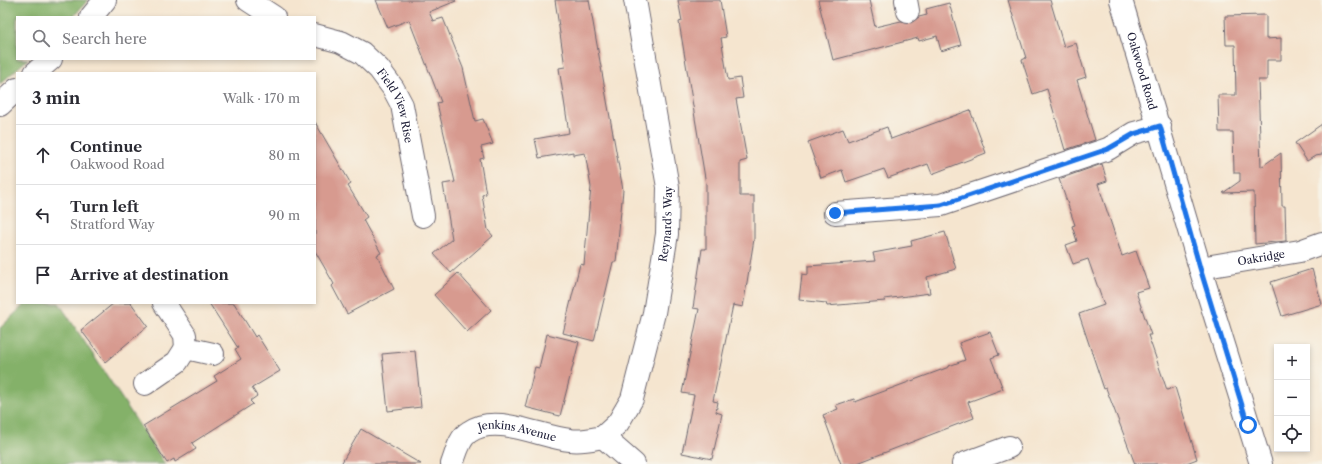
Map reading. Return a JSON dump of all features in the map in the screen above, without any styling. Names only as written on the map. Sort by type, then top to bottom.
[{"type":"street","points":[[92,16],[105,0]]},
{"type":"street","points":[[248,0],[272,16]]},
{"type":"street","name":"Reynard's Way","points":[[603,437],[618,424],[632,399],[654,313],[666,234],[668,187],[635,0]]},
{"type":"street","name":"Oakwood Road","points":[[1121,0],[1160,126],[1200,268],[1261,464]]},
{"type":"street","name":"Field View Rise","points":[[316,35],[340,42],[362,53],[379,69],[394,88],[402,105],[423,216]]},
{"type":"street","points":[[36,72],[50,60]]},
{"type":"street","points":[[835,213],[941,205],[1108,149],[1134,134],[1160,126]]},
{"type":"street","name":"Oakridge","points":[[1200,268],[1300,251],[1322,243]]},
{"type":"street","points":[[145,384],[177,362],[186,348],[185,335],[165,304]]},
{"type":"street","points":[[186,348],[213,354]]},
{"type":"street","name":"Jenkins Avenue","points":[[452,464],[458,447],[468,432],[485,425],[500,424],[568,440],[581,441],[603,437]]},
{"type":"street","points":[[603,437],[634,464]]},
{"type":"street","points":[[964,464],[1009,447]]},
{"type":"green space","points":[[0,0],[88,0],[74,16],[16,16],[16,60],[27,60],[0,84]]},
{"type":"green space","points":[[25,304],[60,304],[165,464],[0,464],[0,328]]},
{"type":"building","points":[[376,0],[456,1],[429,12],[433,21],[443,18],[463,68],[475,121],[483,119],[493,144],[481,147],[484,158],[480,159],[486,194],[482,195],[488,230],[493,236],[451,273],[434,254],[452,239],[443,184],[455,182],[437,103],[441,102],[409,20],[388,28]]},
{"type":"building","points":[[555,0],[589,0],[623,190],[616,262],[613,262],[594,341],[563,333],[580,264],[584,265],[591,187],[585,153],[573,155],[573,152],[539,158],[535,139],[569,133],[559,68],[565,67]]},
{"type":"building","points":[[678,0],[720,0],[726,37],[721,38],[728,80],[740,78],[743,98],[736,99],[747,160],[740,162],[740,196],[754,196],[754,239],[743,307],[733,305],[713,401],[718,402],[716,412],[722,414],[712,459],[682,453],[694,395],[682,393],[699,309],[693,308],[702,249],[706,249],[706,184],[679,22],[682,21]]},
{"type":"building","points":[[818,0],[869,0],[875,27],[901,21],[911,23],[919,17],[927,15],[926,9],[949,3],[961,45],[941,51],[937,36],[919,41],[918,38],[833,60]]},
{"type":"building","points":[[1008,0],[1050,0],[1064,47],[1076,43],[1086,77],[1077,80],[1095,140],[1065,150],[1047,89],[1033,94],[1022,60],[1026,58]]},
{"type":"building","points":[[1266,15],[1266,39],[1281,38],[1281,60],[1267,60],[1267,80],[1258,80],[1261,167],[1281,153],[1282,206],[1285,206],[1286,241],[1255,244],[1254,192],[1223,193],[1240,181],[1240,173],[1234,173],[1233,132],[1219,132],[1218,95],[1236,95],[1235,45],[1226,45],[1225,16]]},
{"type":"building","points":[[970,110],[986,153],[932,174],[928,164],[888,178],[884,169],[846,182],[842,170],[821,178],[808,142],[843,129],[848,141],[887,127],[891,139]]},
{"type":"building","points":[[316,124],[351,184],[348,186],[367,217],[363,220],[381,253],[377,255],[394,289],[347,314],[332,286],[334,284],[316,253]]},
{"type":"building","points":[[1322,124],[1322,155],[1315,156],[1307,161],[1295,143]]},
{"type":"building","points":[[1102,164],[1107,181],[1098,184],[1122,256],[1136,251],[1149,288],[1136,292],[1151,335],[1148,335],[1167,390],[1175,387],[1197,459],[1184,464],[1135,464],[1106,388],[1104,389],[1079,314],[1104,305],[1088,259],[1073,264],[1066,245],[1077,241],[1072,226],[1075,225],[1059,179]]},
{"type":"building","points":[[945,232],[956,269],[927,277],[930,293],[884,299],[885,301],[827,306],[826,303],[799,300],[802,274],[808,275],[808,266],[875,261],[873,253],[912,246],[911,241]]},
{"type":"building","points":[[1312,269],[1322,304],[1282,316],[1271,282]]},
{"type":"building","points":[[458,273],[491,310],[467,332],[434,295]]},
{"type":"building","points":[[113,304],[132,304],[148,326],[105,362],[81,330]]},
{"type":"building","points":[[210,304],[235,304],[255,337],[257,335],[280,371],[252,388],[257,396],[250,401],[253,404],[192,443],[196,449],[175,462],[174,459],[167,463],[143,426],[217,381],[214,376],[241,359],[235,349],[238,348]]},
{"type":"building","points":[[990,332],[999,355],[991,358],[1003,389],[968,402],[974,418],[855,464],[841,464],[823,415],[838,409],[836,405],[854,399],[855,402],[965,360],[959,343]]},
{"type":"building","points":[[547,334],[579,342],[560,416],[525,407],[535,367],[539,368]]},
{"type":"building","points":[[415,351],[421,407],[388,411],[382,354]]},
{"type":"building","points":[[361,429],[421,464],[341,464]]},
{"type":"route","points":[[835,213],[941,205],[988,191],[1108,149],[1134,134],[1160,126],[1200,268],[1248,425]]}]
